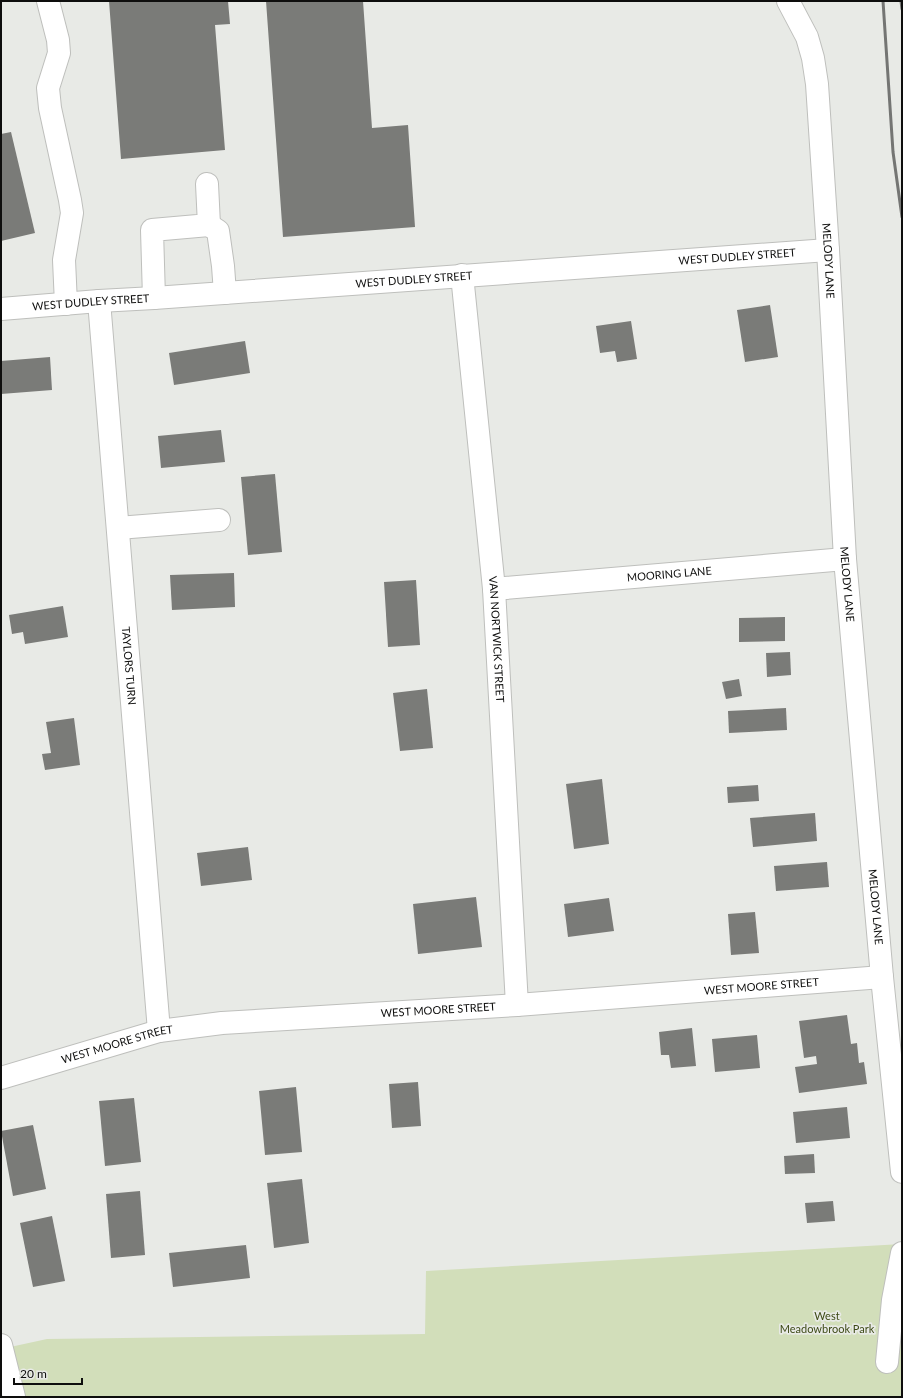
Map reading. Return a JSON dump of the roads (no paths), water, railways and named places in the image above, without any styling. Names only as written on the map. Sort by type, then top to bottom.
[{"type":"street","points":[[48,1],[58,40],[59,53],[48,88],[50,108],[72,213],[64,260],[66,304]]},
{"type":"street","name":"MELODY LANE","points":[[788,1],[807,37],[813,58],[817,84],[828,250],[845,559],[882,977],[902,1172]]},
{"type":"street","points":[[207,184],[209,225]]},
{"type":"street","points":[[154,298],[152,230],[209,225],[218,231],[225,293]]},
{"type":"street","name":"WEST DUDLEY STREET","points":[[1,309],[828,250]]},
{"type":"street","name":"VAN NORTWICK STREET","points":[[462,275],[494,589],[517,1005]]},
{"type":"street","name":"TAYLORS TURN","points":[[99,301],[159,1031]]},
{"type":"street","points":[[118,528],[220,520]]},
{"type":"street","name":"MOORING LANE","points":[[494,589],[845,559]]},
{"type":"street","name":"WEST MOORE STREET","points":[[1,1078],[159,1031],[222,1023],[517,1005],[882,977]]},
{"type":"street","points":[[886,1362],[893,1300],[902,1253]]},
{"type":"street","points":[[1,1345],[14,1397]]},
{"type":"railway","points":[[883,1],[893,152],[902,217]]},
{"type":"railway","points":[[901,1],[902,9]]},
{"type":"park label","name":"West Meadowbrook Park","points":[[827,1322]]}]
